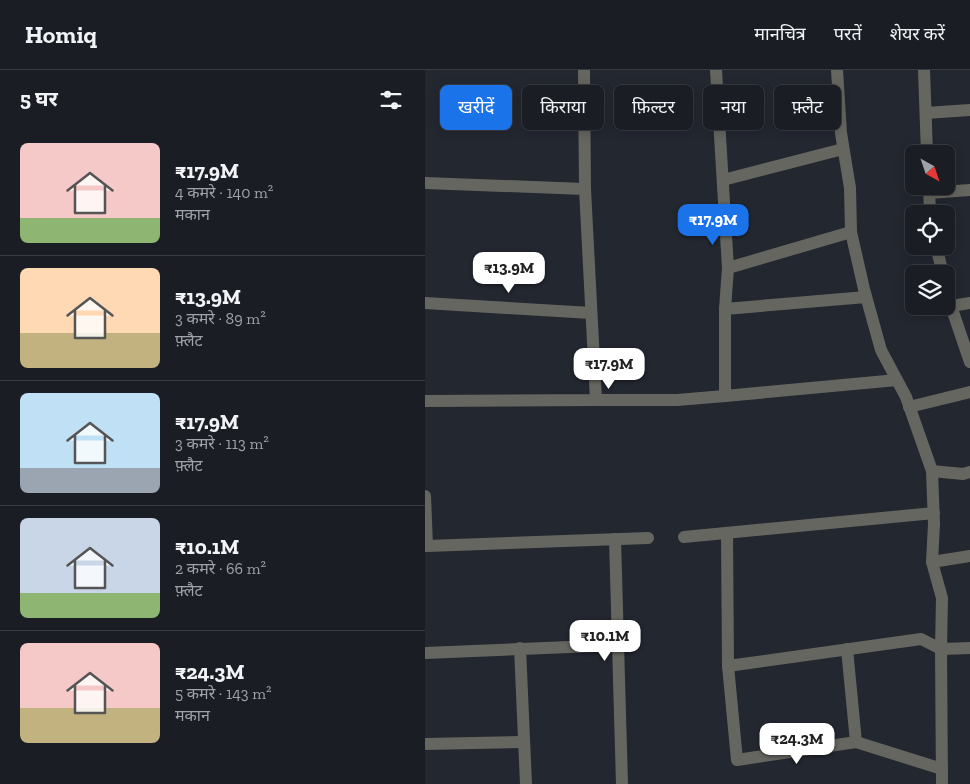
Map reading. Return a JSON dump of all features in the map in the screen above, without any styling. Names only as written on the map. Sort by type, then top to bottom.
[{"type":"street","points":[[584,70],[585,189],[596,400]]},
{"type":"street","points":[[716,70],[727,268],[725,396]]},
{"type":"street","points":[[837,70],[841,133],[850,188],[851,232],[866,297],[881,350],[909,408],[931,471],[934,513],[932,562],[942,598],[942,784]]},
{"type":"street","points":[[924,70],[927,145]]},
{"type":"street","points":[[926,113],[970,110]]},
{"type":"street","points":[[723,180],[843,149]]},
{"type":"street","points":[[425,183],[585,189]]},
{"type":"street","points":[[955,190],[970,190]]},
{"type":"street","points":[[727,268],[851,232]]},
{"type":"street","points":[[725,309],[866,297]]},
{"type":"street","points":[[425,303],[591,312]]},
{"type":"street","points":[[955,305],[970,303]]},
{"type":"street","points":[[954,315],[970,362]]},
{"type":"street","points":[[425,402],[677,400],[897,380]]},
{"type":"street","points":[[909,408],[970,392]]},
{"type":"street","points":[[931,471],[963,474],[970,472]]},
{"type":"street","points":[[425,496],[426,546],[648,538]]},
{"type":"street","points":[[685,537],[934,513]]},
{"type":"street","points":[[727,533],[728,666],[737,760],[856,742],[942,769]]},
{"type":"street","points":[[615,539],[623,784]]},
{"type":"street","points":[[932,562],[970,556]]},
{"type":"street","points":[[728,666],[921,639],[941,649],[970,648]]},
{"type":"street","points":[[425,652],[619,645]]},
{"type":"street","points":[[519,648],[526,784]]},
{"type":"street","points":[[847,649],[856,742]]},
{"type":"street","points":[[425,744],[524,742]]}]
